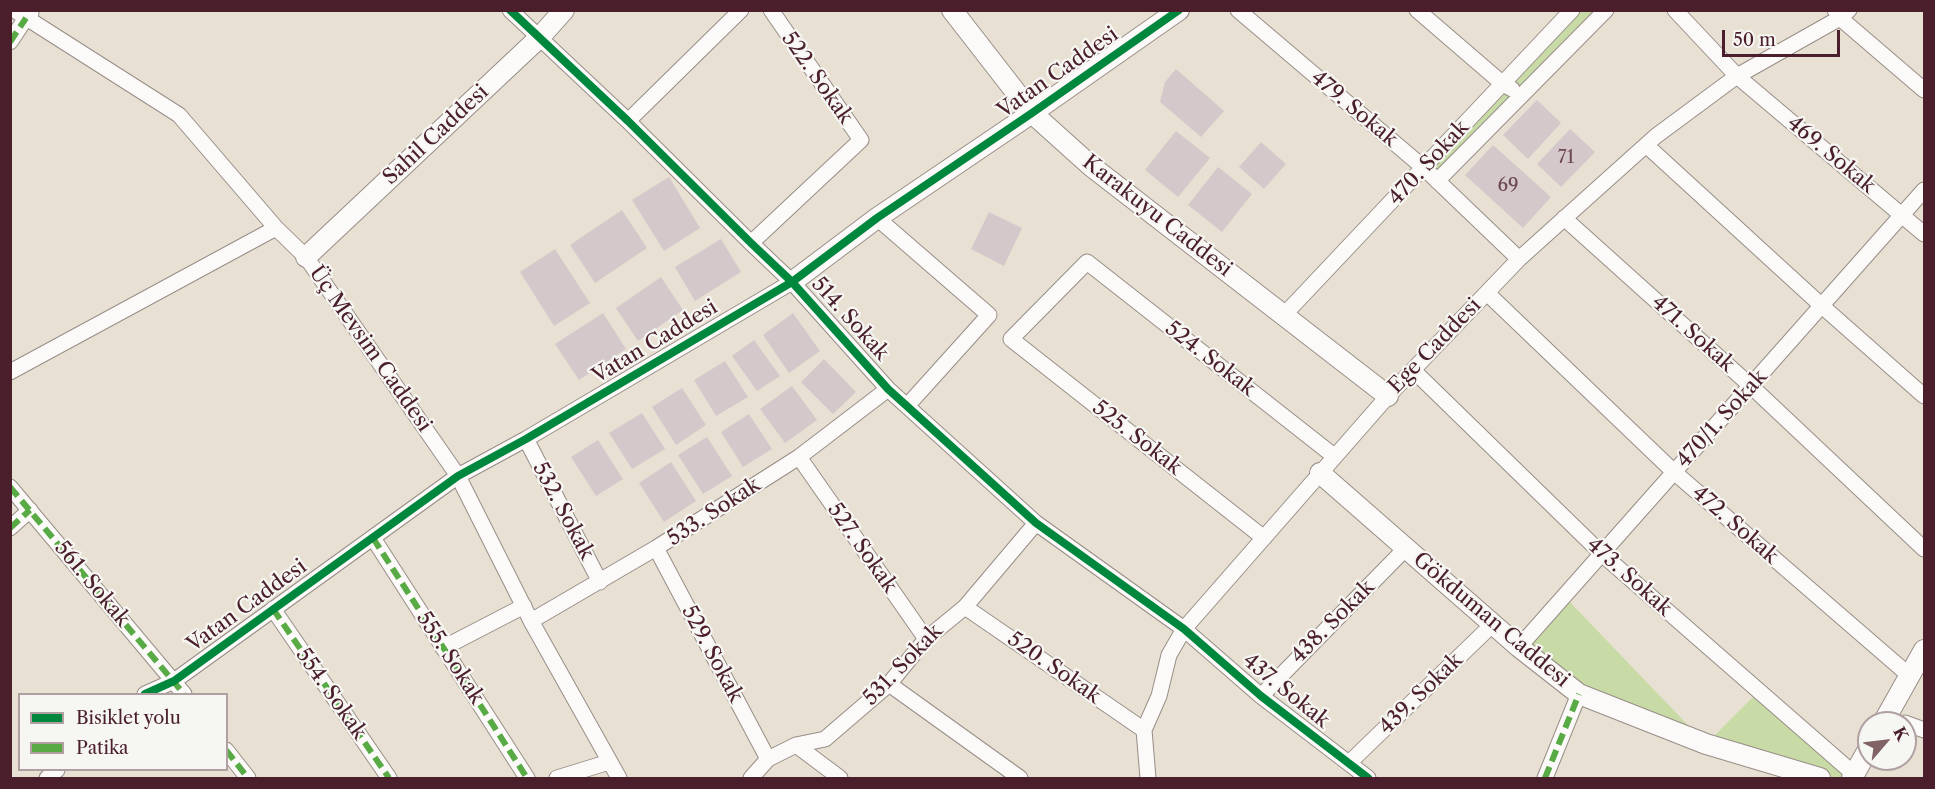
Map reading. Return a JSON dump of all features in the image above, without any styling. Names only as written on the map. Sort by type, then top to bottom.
[{"type":"street","name":"514. Sokak","points":[[510,10],[628,121],[792,282],[888,389],[1036,523],[1184,629]]},
{"type":"street","name":"Sahil Caddesi","points":[[306,257],[540,37],[564,10]]},
{"type":"street","points":[[628,121],[741,10]]},
{"type":"street","name":"522. Sokak","points":[[751,243],[861,140],[771,10]]},
{"type":"street","name":"Karakuyu Caddesi","points":[[952,10],[1032,113],[1091,166],[1388,396]]},
{"type":"street","name":"Vatan Caddesi","points":[[147,693],[174,681],[458,476],[792,282],[877,218],[1179,10]]},
{"type":"street","name":"479. Sokak","points":[[1238,10],[1424,168],[1519,259]]},
{"type":"street","points":[[1417,10],[1503,84],[1522,95]]},
{"type":"street","name":"470. Sokak","points":[[1284,315],[1572,10]]},
{"type":"street","name":"470. Sokak","points":[[1437,181],[1606,10]]},
{"type":"street","name":"469. Sokak","points":[[1675,10],[1737,76],[1924,234]]},
{"type":"street","points":[[10,42],[25,13]]},
{"type":"street","name":"Üç Mevsim Caddesi","points":[[25,13],[179,115],[276,228],[306,257],[458,476],[531,621],[619,778]]},
{"type":"street","points":[[1841,13],[1924,90]]},
{"type":"street","name":"Ege Caddesi","points":[[1148,778],[1144,730],[1159,696],[1169,655],[1184,629],[1388,396],[1519,259],[1646,145],[1737,76],[1841,13]]},
{"type":"street","points":[[1646,145],[1924,396]]},
{"type":"street","name":"470/1. Sokak","points":[[1519,647],[1752,387],[1924,190]]},
{"type":"street","points":[[877,218],[989,315],[907,406]]},
{"type":"street","name":"471. Sokak","points":[[1564,218],[1752,387],[1924,549]]},
{"type":"street","points":[[10,372],[276,228]]},
{"type":"street","name":"525. Sokak","points":[[1087,262],[1011,339],[1264,538]]},
{"type":"street","name":"524. Sokak","points":[[1087,262],[1334,456]]},
{"type":"street","name":"472. Sokak","points":[[1487,293],[1674,472],[1910,676]]},
{"type":"street","name":"473. Sokak","points":[[1413,370],[1602,554],[1853,776]]},
{"type":"street","name":"533. Sokak","points":[[531,621],[657,548],[799,457],[888,389]]},
{"type":"street","name":"532. Sokak","points":[[525,439],[600,582]]},
{"type":"street","name":"527. Sokak","points":[[799,457],[926,639]]},
{"type":"street","name":"Gökduman Caddesi","points":[[1320,473],[1519,647],[1579,694],[1706,744],[1820,778]]},
{"type":"street","name":"561. Sokak","points":[[10,487],[183,693]]},
{"type":"street","points":[[10,528],[30,510]]},
{"type":"street","name":"531. Sokak","points":[[751,778],[768,759],[796,745],[825,739],[890,684],[926,639],[964,607],[1036,523]]},
{"type":"street","name":"555. Sokak","points":[[373,538],[527,778]]},
{"type":"street","name":"529. Sokak","points":[[657,548],[768,759]]},
{"type":"street","name":"438. Sokak","points":[[1261,696],[1406,548]]},
{"type":"street","points":[[443,648],[524,606]]},
{"type":"street","name":"520. Sokak","points":[[964,607],[1144,730]]},
{"type":"street","name":"554. Sokak","points":[[273,609],[389,778]]},
{"type":"street","name":"439. Sokak","points":[[1349,763],[1493,624]]},
{"type":"street","name":"437. Sokak","points":[[1184,629],[1261,696],[1368,778]]},
{"type":"street","points":[[1899,711],[1910,676],[1924,650]]},
{"type":"street","points":[[890,684],[1020,778]]},
{"type":"street","points":[[1545,778],[1579,694]]},
{"type":"street","points":[[796,745],[840,778]]},
{"type":"street","points":[[228,753],[248,778]]},
{"type":"street","points":[[557,778],[609,762]]},
{"type":"green space","points":[[1572,11],[1606,11],[1437,181],[1424,168]]},
{"type":"green space","points":[[1564,596],[1706,744],[1578,698],[1519,647]]},
{"type":"green space","points":[[1759,691],[1854,774],[1852,778],[1820,778],[1706,744]]},
{"type":"building","points":[[1176,69],[1224,111],[1201,137],[1160,102],[1165,82]]},
{"type":"building","points":[[1537,100],[1561,123],[1528,159],[1503,135]]},
{"type":"building","points":[[1570,129],[1595,152],[1561,187],[1537,164]]},
{"type":"building","points":[[1176,131],[1210,158],[1178,197],[1145,170]]},
{"type":"building","points":[[1261,142],[1286,164],[1264,189],[1239,167]]},
{"type":"building","points":[[1493,145],[1551,197],[1523,228],[1465,175]]},
{"type":"building","points":[[1218,167],[1252,194],[1222,232],[1188,205]]},
{"type":"building","points":[[669,177],[700,228],[664,251],[632,200]]},
{"type":"building","points":[[622,210],[647,248],[595,283],[570,245]]},
{"type":"building","points":[[989,212],[1022,228],[1004,266],[971,249]]},
{"type":"building","points":[[721,239],[741,272],[695,301],[675,267]]},
{"type":"building","points":[[555,249],[590,303],[554,326],[520,272]]},
{"type":"building","points":[[661,277],[683,310],[638,341],[616,308]]},
{"type":"building","points":[[603,313],[626,349],[579,380],[555,344]]},
{"type":"building","points":[[793,313],[820,351],[789,373],[763,335]]},
{"type":"building","points":[[754,340],[780,376],[757,391],[732,356]]},
{"type":"building","points":[[824,359],[856,392],[833,414],[801,382]]},
{"type":"building","points":[[725,361],[748,397],[716,416],[694,380]]},
{"type":"building","points":[[792,386],[817,420],[785,443],[760,409]]},
{"type":"building","points":[[682,388],[706,425],[676,445],[652,407]]},
{"type":"building","points":[[642,413],[665,449],[632,469],[609,433]]},
{"type":"building","points":[[749,414],[772,449],[743,467],[721,432]]},
{"type":"building","points":[[707,437],[732,476],[703,494],[678,455]]},
{"type":"building","points":[[598,440],[623,479],[596,496],[571,457]]},
{"type":"building","points":[[671,462],[696,501],[664,522],[639,483]]},
{"type":"marked path","points":[[10,42],[26,18]]},
{"type":"marked path","points":[[10,487],[183,693]]},
{"type":"marked path","points":[[10,528],[30,510]]},
{"type":"marked path","points":[[373,538],[527,778]]},
{"type":"marked path","points":[[273,609],[389,778]]},
{"type":"marked path","points":[[1545,778],[1579,694]]},
{"type":"marked path","points":[[228,753],[248,778]]},
{"type":"cycle path","points":[[510,10],[628,121],[792,282],[888,389],[1036,523],[1184,629],[1261,696],[1368,778]]},
{"type":"cycle path","points":[[147,693],[174,681],[458,476],[526,439],[792,282],[877,218],[1179,10]]}]
